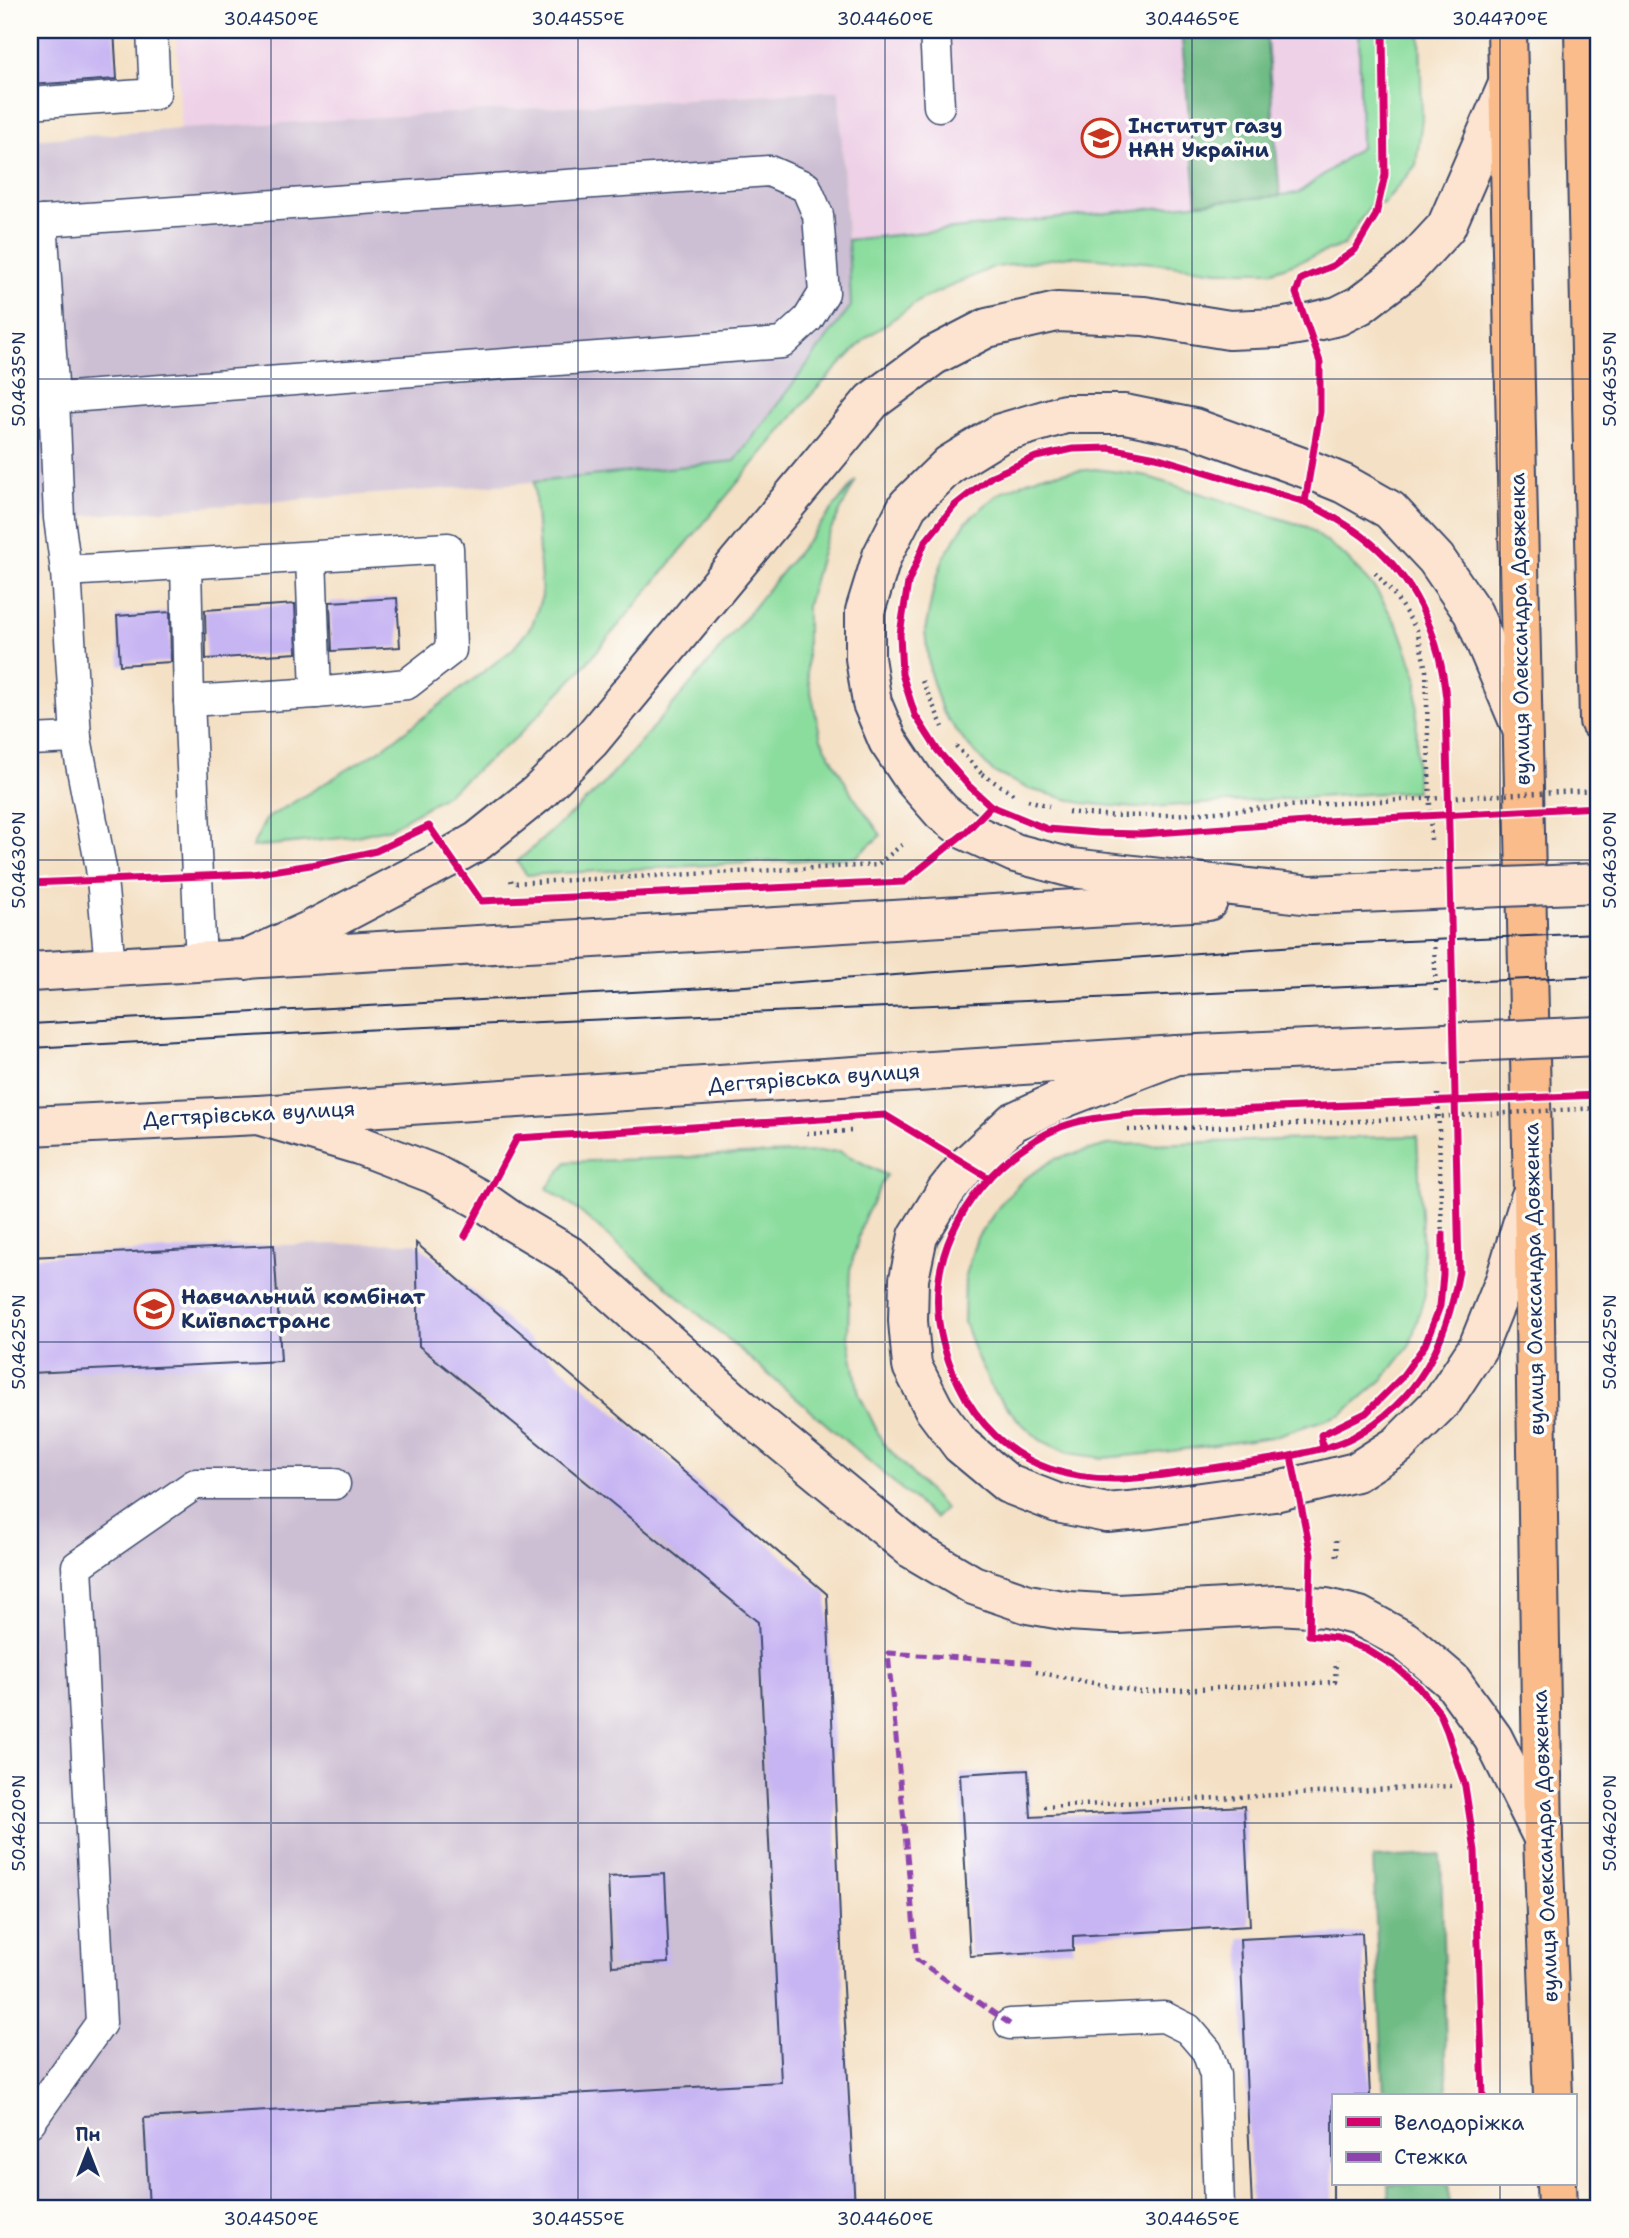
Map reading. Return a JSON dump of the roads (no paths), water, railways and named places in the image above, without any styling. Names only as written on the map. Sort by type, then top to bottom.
[{"type":"main road","name":"вулиця Олександра Довженка","points":[[1507,30],[1533,1190],[1543,1838],[1553,2094]]},
{"type":"main road","points":[[1584,30],[1592,88],[1599,721]]},
{"type":"main road","points":[[246,961],[313,929],[478,841],[538,793],[590,741],[872,401],[933,356],[987,328],[1057,312],[1144,316],[1229,330],[1279,328],[1338,316],[1360,305],[1407,269],[1446,227],[1508,85]]},
{"type":"main road","points":[[1311,895],[1072,868],[1015,853],[967,831],[942,812],[914,780],[888,741],[872,702],[865,658],[865,611],[882,556],[908,505],[949,465],[1001,433],[1065,414],[1125,414],[1194,428],[1344,484],[1390,510],[1436,559],[1473,613],[1522,729]]},
{"type":"main road","points":[[30,972],[1311,895],[1599,883]]},
{"type":"main road","name":"Дегтярівська вулиця","points":[[30,1126],[258,1115],[1177,1055],[1599,1036]]},
{"type":"main road","points":[[1177,1055],[1067,1097],[1013,1122],[966,1166],[946,1191],[918,1236],[909,1279],[908,1321],[912,1366],[934,1409],[961,1445],[1008,1484],[1057,1503],[1107,1513],[1274,1492],[1356,1472],[1398,1445],[1444,1399],[1478,1346],[1505,1280],[1533,1190]]},
{"type":"main road","points":[[258,1115],[359,1145],[434,1174],[483,1201],[572,1257],[750,1415],[912,1549],[973,1585],[1028,1604],[1068,1611],[1119,1614],[1278,1605],[1326,1608],[1359,1616],[1405,1641],[1452,1681],[1493,1738],[1543,1838]]},
{"type":"main road","points":[[1556,2186],[1557,2208]]},
{"type":"lane","points":[[30,103],[155,94],[152,30]]},
{"type":"lane","points":[[935,30],[939,106]]},
{"type":"lane","points":[[42,399],[782,343],[818,328],[824,293],[818,215],[806,187],[768,171],[36,222],[42,399],[65,571],[76,738],[101,868],[110,966]]},
{"type":"lane","points":[[65,571],[448,548],[451,650],[407,684],[189,701]]},
{"type":"lane","points":[[311,557],[316,693]]},
{"type":"lane","points":[[186,564],[189,701],[201,962]]},
{"type":"lane","points":[[30,740],[76,738]]},
{"type":"lane","points":[[30,2122],[101,2023],[77,1566],[195,1484],[335,1484]]},
{"type":"lane","points":[[1010,2024],[1164,2017],[1188,2029],[1207,2051],[1215,2075],[1220,2208]]},
{"type":"tram line","points":[[30,1024],[745,986],[1309,945],[1599,933]]},
{"type":"tram line","points":[[30,1048],[381,1029],[1599,976]]},
{"type":"place","name":"Інститут газу НАН України","points":[[1101,138]]},
{"type":"place","name":"Навчальний комбінат Київпастранс","points":[[154,1309]]}]
